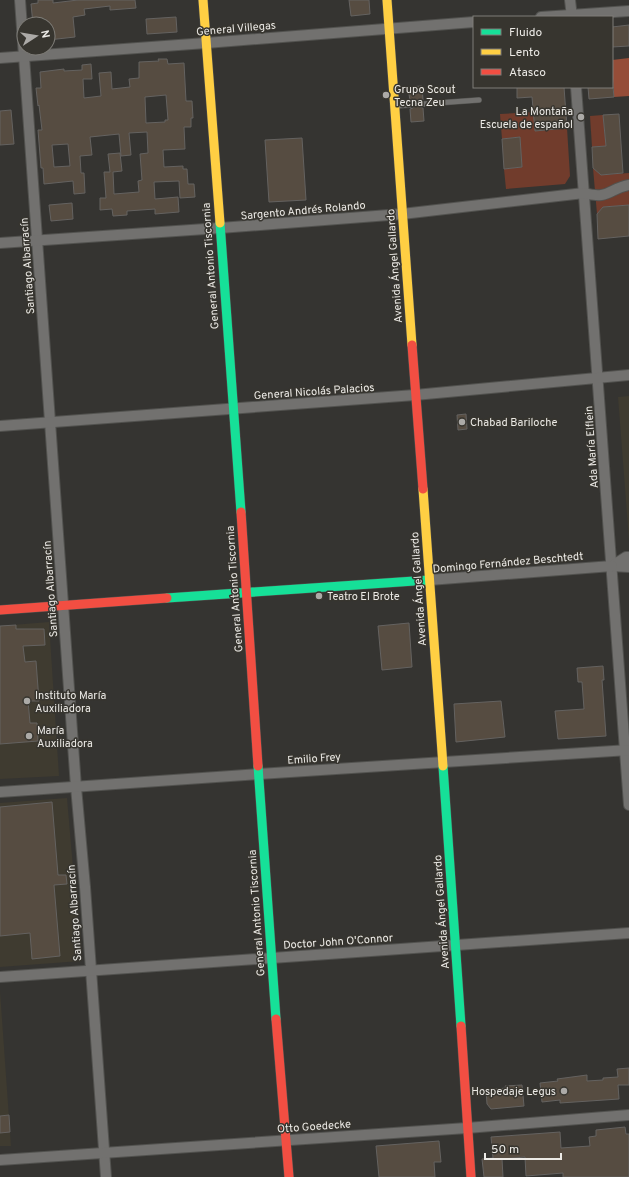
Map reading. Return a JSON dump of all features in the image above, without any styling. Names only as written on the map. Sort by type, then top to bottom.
[{"type":"street","name":"Santiago Albarracín","points":[[20,0],[21,16]]},
{"type":"street","name":"General Antonio Tiscornia","points":[[203,0],[288,1177]]},
{"type":"street","name":"Avenida Ángel Gallardo","points":[[387,0],[443,762],[471,1177]]},
{"type":"street","points":[[570,0],[572,16],[629,11]]},
{"type":"street","name":"General Villegas","points":[[56,54],[473,22]]},
{"type":"street","name":"Santiago Albarracín","points":[[24,56],[76,787],[106,1177]]},
{"type":"street","name":"General Villegas","points":[[0,58],[24,56]]},
{"type":"street","name":"Ada María Elflein","points":[[576,88],[627,750],[629,805]]},
{"type":"street","name":"Sargento Andrés Rolando","points":[[0,243],[402,214],[584,193],[603,196],[617,188],[629,185]]},
{"type":"street","name":"General Nicolás Palacios","points":[[0,426],[415,395],[629,375]]},
{"type":"street","name":"Domingo Fernández Beschtedt","points":[[612,566],[626,557],[629,557]]},
{"type":"street","name":"Domingo Fernández Beschtedt","points":[[0,610],[612,566],[629,567]]},
{"type":"street","name":"Emilio Frey","points":[[0,792],[627,750]]},
{"type":"street","name":"Doctor John O'Connor","points":[[0,977],[629,933]]},
{"type":"street","name":"Otto Goedecke","points":[[0,1160],[467,1128],[629,1115]]},
{"type":"lane","points":[[423,104],[479,100]]},
{"type":"lane","points":[[395,106],[410,105]]},
{"type":"shaded area","points":[[629,58],[629,96],[614,97],[613,60]]},
{"type":"shaded area","points":[[534,112],[536,131],[567,128],[570,176],[565,184],[506,189],[504,169],[522,167],[519,137],[502,139],[500,114]]},
{"type":"shaded area","points":[[603,115],[606,146],[592,147],[590,116]]},
{"type":"shaded area","points":[[593,168],[601,175],[629,173],[629,205],[603,207],[597,214]]},
{"type":"shaded area","points":[[629,396],[629,540],[618,397]]},
{"type":"shaded area","name":"Instituto María Auxiliadora","points":[[49,622],[59,776],[0,779],[0,626]]},
{"type":"shaded area","points":[[67,798],[81,961],[0,967],[0,803]]},
{"type":"shaded area","points":[[0,991],[11,1146],[0,1146]]},
{"type":"building","points":[[38,0],[53,0],[53,3],[78,0],[135,0],[136,8],[110,10],[110,6],[84,9],[85,15],[73,17],[75,37],[56,39],[56,16],[32,16],[31,4],[38,3]]},
{"type":"building","points":[[349,0],[369,0],[370,14],[351,16]]},
{"type":"building","points":[[176,17],[177,32],[147,34],[146,19]]},
{"type":"building","points":[[629,25],[629,46],[613,47],[613,27]]},
{"type":"building","points":[[158,59],[167,59],[168,64],[184,63],[186,101],[192,101],[193,118],[191,118],[191,127],[184,127],[185,149],[163,150],[164,167],[183,166],[183,169],[187,169],[188,184],[194,184],[195,197],[180,198],[179,181],[154,182],[155,199],[178,197],[179,212],[155,214],[155,209],[127,211],[127,215],[113,216],[112,209],[100,210],[100,198],[106,198],[104,172],[110,172],[108,154],[120,153],[122,171],[113,172],[114,194],[139,192],[138,181],[142,180],[140,154],[148,153],[147,132],[129,133],[131,155],[121,156],[119,134],[90,137],[92,155],[80,156],[81,173],[84,173],[85,193],[74,194],[73,181],[44,184],[43,168],[41,168],[38,130],[42,130],[36,88],[41,88],[40,72],[64,69],[64,71],[82,70],[82,65],[91,64],[92,79],[83,79],[84,98],[101,96],[99,73],[111,72],[112,89],[130,87],[129,79],[139,78],[139,62],[159,61]],"holes":[[[166,95],[168,120],[165,120],[165,122],[146,123],[145,97]],[[68,144],[70,166],[54,167],[52,145]]]},
{"type":"building","points":[[422,86],[423,100],[420,101],[419,104],[420,107],[423,108],[424,121],[411,122],[410,109],[413,108],[414,105],[413,102],[410,101],[408,87]]},
{"type":"building","points":[[613,87],[614,97],[589,99],[588,88]]},
{"type":"building","points":[[517,88],[564,88],[567,128],[535,131],[532,97],[517,98]]},
{"type":"building","points":[[11,110],[14,144],[0,145],[0,111]]},
{"type":"building","points":[[619,114],[623,173],[601,175],[593,168],[592,147],[606,146],[603,115]]},
{"type":"building","points":[[520,137],[522,167],[504,169],[502,139]]},
{"type":"building","points":[[302,138],[306,200],[269,202],[265,140]]},
{"type":"building","points":[[72,203],[73,219],[51,221],[49,205]]},
{"type":"building","points":[[629,205],[629,236],[598,239],[597,214],[603,207]]},
{"type":"building","name":"Chabad Bariloche","points":[[466,414],[467,429],[458,430],[457,415]]},
{"type":"building","points":[[409,623],[412,667],[382,670],[378,626]]},
{"type":"building","points":[[16,625],[16,629],[44,629],[45,645],[23,646],[25,662],[36,661],[39,701],[28,701],[30,723],[37,723],[38,741],[0,744],[0,626]]},
{"type":"building","points":[[603,666],[604,680],[602,680],[606,736],[558,739],[555,711],[584,709],[582,682],[578,682],[577,668]]},
{"type":"building","points":[[501,701],[505,737],[456,742],[454,704]]},
{"type":"building","points":[[52,802],[58,875],[66,875],[67,884],[54,885],[60,956],[32,959],[30,933],[0,936],[0,807]]},
{"type":"building","points":[[629,1068],[629,1085],[618,1085],[619,1099],[560,1103],[560,1100],[542,1102],[540,1083],[587,1075],[587,1081],[603,1080],[603,1078],[618,1077],[617,1069]]},
{"type":"building","points":[[522,1085],[524,1106],[491,1109],[487,1104],[486,1090],[506,1088],[505,1086]]},
{"type":"building","points":[[9,1115],[10,1132],[0,1133],[0,1116]]},
{"type":"building","points":[[625,1127],[626,1134],[629,1134],[629,1177],[563,1177],[563,1173],[526,1176],[525,1157],[502,1159],[503,1177],[484,1177],[482,1159],[493,1158],[491,1137],[560,1132],[561,1148],[590,1146],[589,1137],[596,1136],[596,1130]]},
{"type":"building","points":[[439,1141],[441,1162],[434,1162],[435,1177],[379,1177],[376,1146]]},
{"type":"traffic: fast","points":[[220,223],[241,512]]},
{"type":"traffic: fast","points":[[167,598],[429,580]]},
{"type":"traffic: fast","points":[[258,766],[276,1019]]},
{"type":"traffic: fast","points":[[443,766],[461,1026]]},
{"type":"traffic: slow","points":[[203,0],[220,223]]},
{"type":"traffic: slow","points":[[387,0],[412,345]]},
{"type":"traffic: slow","points":[[423,489],[443,766]]},
{"type":"traffic: jam","points":[[412,345],[423,489]]},
{"type":"traffic: jam","points":[[241,512],[258,766]]},
{"type":"traffic: jam","points":[[0,610],[167,598]]},
{"type":"traffic: jam","points":[[276,1019],[289,1177]]},
{"type":"traffic: jam","points":[[461,1026],[471,1177]]},
{"type":"place","name":"Grupo Scout Tecna Zeu","points":[[386,95]]},
{"type":"place","name":"La Montaña Escuela de español","points":[[581,117]]},
{"type":"place","name":"Chabad Bariloche","points":[[462,422]]},
{"type":"place","name":"Teatro El Brote","points":[[319,596]]},
{"type":"place","name":"Instituto María Auxiliadora","points":[[27,701]]},
{"type":"place","name":"María Auxiliadora","points":[[29,736]]},
{"type":"place","name":"Hospedaje Legus","points":[[564,1091]]}]
